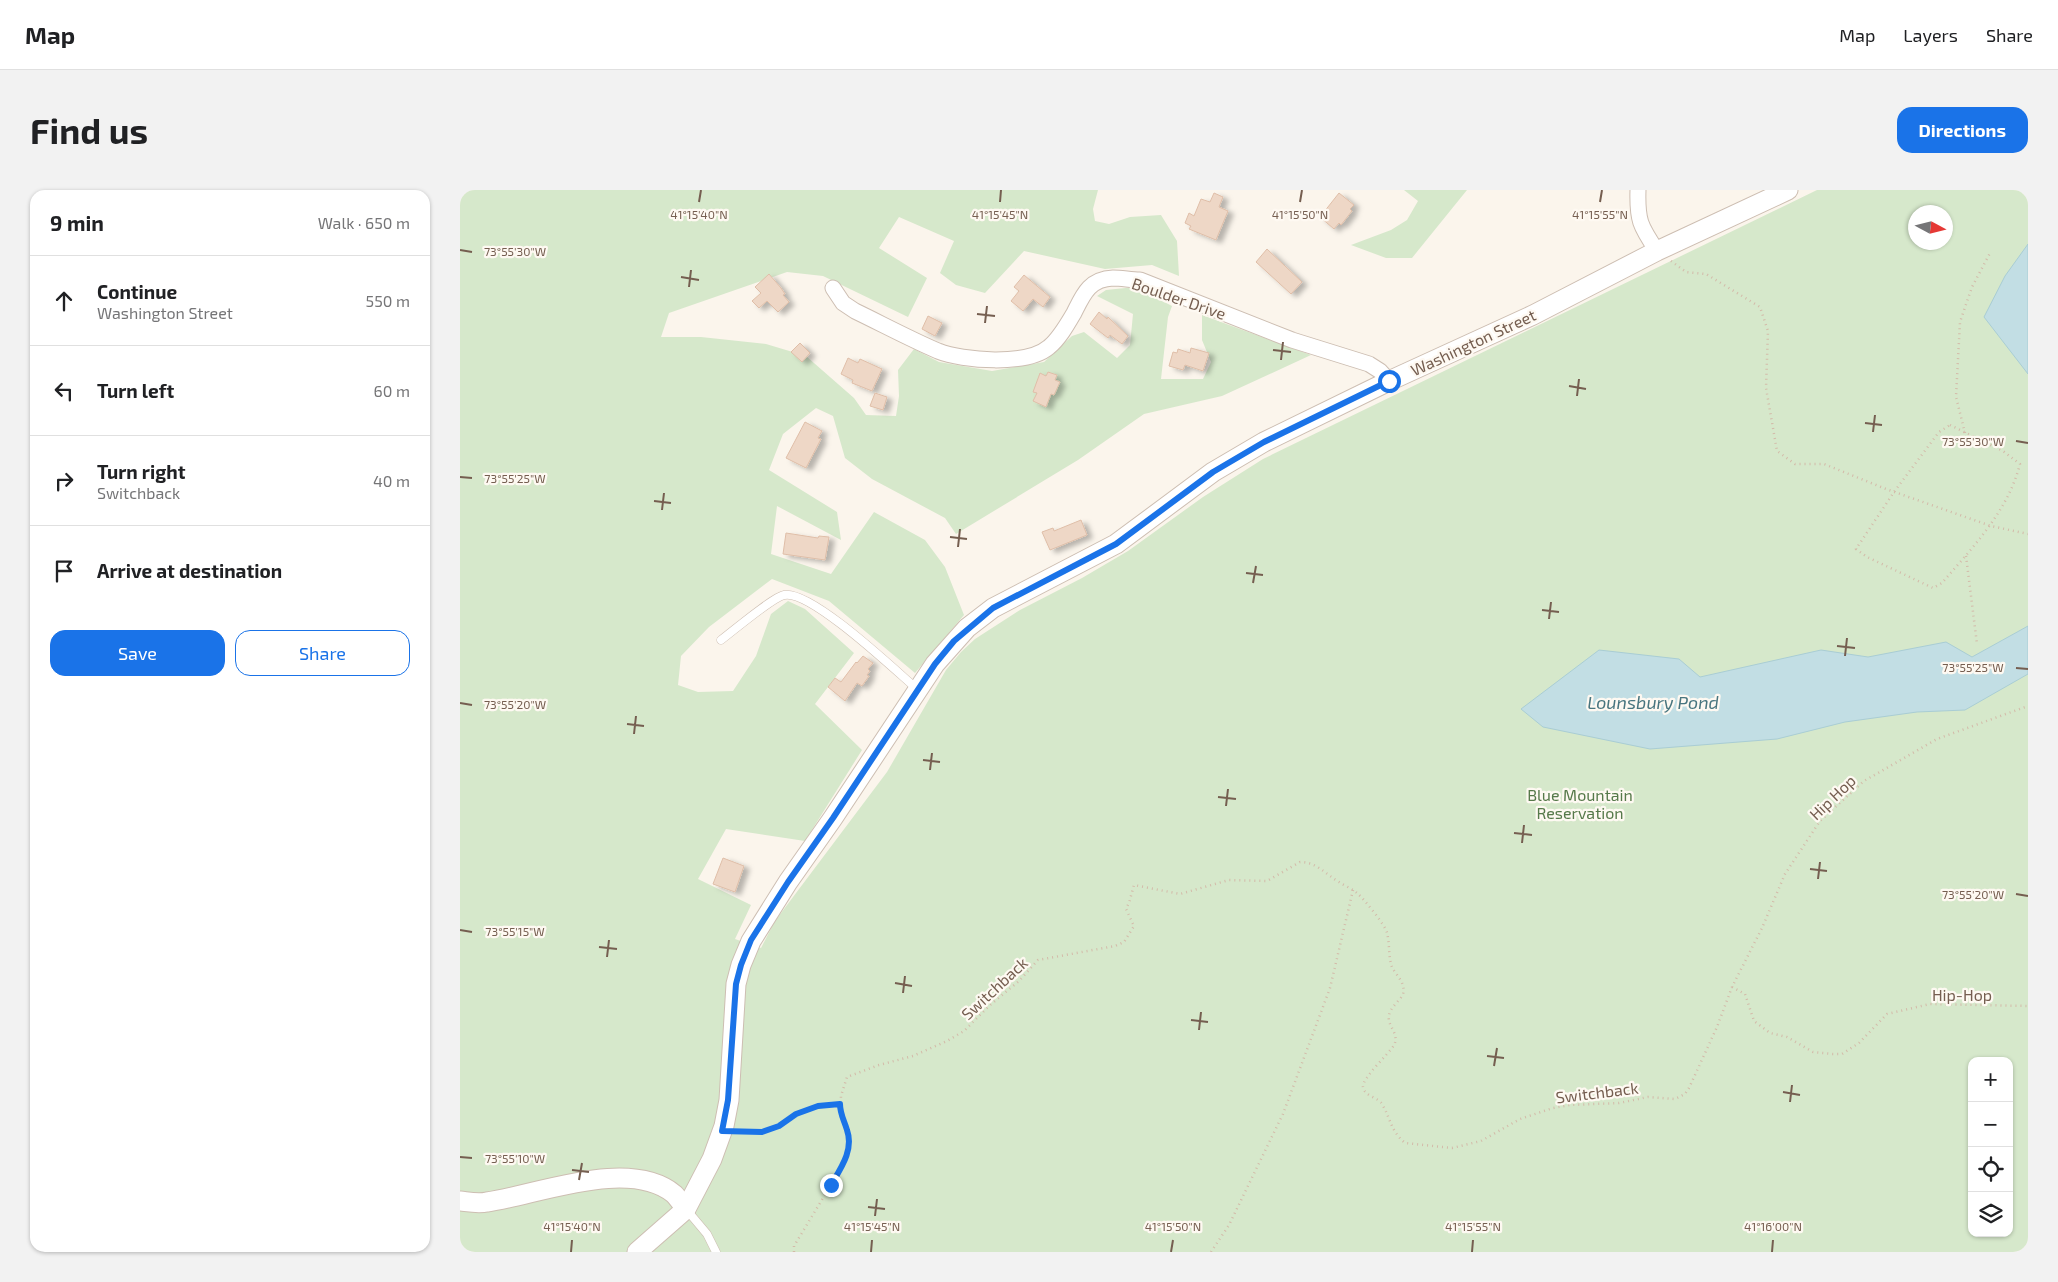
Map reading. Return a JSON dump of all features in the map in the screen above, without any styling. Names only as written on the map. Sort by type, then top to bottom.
[{"type":"street","points":[[1638,190],[1637,212],[1642,228],[1657,251]]},
{"type":"street","name":"Washington Street","points":[[637,1252],[686,1209],[712,1159],[722,1131],[728,1100],[736,984],[751,940],[918,690],[954,641],[993,608],[1116,544],[1213,472],[1264,442],[1389,381],[1533,315],[1657,251],[1788,190]]},
{"type":"street","name":"Boulder Drive","points":[[833,288],[843,303],[855,311],[940,352],[978,359],[1000,360],[1022,359],[1040,353],[1049,347],[1063,331],[1081,296],[1090,285],[1101,280],[1113,278],[1140,280],[1292,340],[1369,364],[1380,371],[1389,381]]},
{"type":"street","points":[[460,1202],[485,1203],[565,1184],[623,1177],[648,1182],[664,1188],[674,1194],[686,1209]]},
{"type":"lane","points":[[721,640],[779,596],[792,595],[830,615],[918,690]]},
{"type":"lane","points":[[686,1209],[707,1234],[716,1252]]},
{"type":"path","points":[[1657,251],[1686,272],[1706,274],[1760,307],[1768,331],[1766,388],[1777,451],[1794,464],[1824,464],[1894,492],[1991,526],[2028,534]]},
{"type":"path","points":[[1965,433],[1956,397],[1960,322],[1972,287],[1990,253]]},
{"type":"path","points":[[1950,425],[2004,452],[2020,464],[2015,483],[1991,526],[1942,584],[1934,588],[1867,557],[1856,549],[1894,492],[1939,432],[1950,425]]},
{"type":"path","points":[[1966,556],[1977,644]]},
{"type":"path","name":"Hip Hop","points":[[1732,987],[1762,928],[1785,874],[1820,821],[1864,781],[1937,739],[2028,705]]},
{"type":"path","name":"Switchback","points":[[794,1252],[794,1246],[843,1165],[847,1154],[848,1134],[840,1114],[840,1104],[844,1082],[848,1076],[878,1065],[913,1056],[964,1031],[989,1006],[1019,981],[1038,960],[1107,948],[1124,942],[1134,926],[1126,909],[1134,885],[1180,894],[1229,880],[1267,880],[1300,862],[1305,862],[1314,864],[1360,896],[1383,923],[1387,932],[1392,967],[1404,986],[1402,995],[1388,1017],[1394,1031],[1395,1044],[1364,1081],[1363,1087],[1366,1093],[1383,1105],[1392,1128],[1406,1143],[1452,1148],[1481,1141],[1520,1119],[1553,1108],[1618,1104],[1648,1097],[1678,1099],[1689,1088],[1717,1027],[1732,987]]},
{"type":"path","points":[[1211,1252],[1229,1225],[1282,1114],[1330,988],[1353,890]]},
{"type":"path","name":"Hip-Hop","points":[[1732,987],[1745,994],[1754,1021],[1770,1033],[1787,1037],[1813,1052],[1833,1054],[1842,1054],[1859,1043],[1887,1014],[1930,1004],[2028,1006]]},
{"type":"path","points":[[722,1131],[762,1132],[779,1126],[796,1114],[818,1106],[840,1104]]},
{"type":"green space","name":"Blue Mountain Reservation","points":[[460,190],[1098,190],[1093,209],[1095,221],[1109,224],[1130,217],[1161,215],[1177,241],[1179,276],[1152,265],[1105,269],[1024,251],[985,293],[956,285],[940,273],[954,241],[899,217],[879,248],[927,278],[908,317],[823,276],[787,272],[669,313],[661,337],[701,337],[766,344],[806,356],[854,398],[866,415],[896,416],[899,396],[898,370],[914,349],[939,362],[992,371],[1044,362],[1072,336],[1084,332],[1117,358],[1130,345],[1133,314],[1097,296],[1106,290],[1135,287],[1172,306],[1168,317],[1161,379],[1203,379],[1211,362],[1202,340],[1202,315],[1311,355],[1222,396],[1144,414],[1078,460],[956,534],[945,518],[872,479],[845,458],[833,416],[816,408],[783,434],[769,470],[837,512],[841,540],[777,506],[771,554],[831,574],[874,512],[925,540],[945,567],[964,615],[915,673],[829,601],[772,579],[709,627],[681,656],[678,685],[698,692],[733,691],[756,656],[771,614],[788,601],[805,609],[854,653],[815,704],[862,750],[805,841],[726,829],[698,879],[751,905],[735,939],[761,948],[775,921],[887,772],[946,670],[961,652],[975,639],[1020,610],[1082,578],[1128,551],[1203,497],[1263,459],[1817,190],[2028,190],[2028,1252],[460,1252]]},
{"type":"green space","points":[[1404,190],[1467,190],[1412,258],[1386,258],[1351,245],[1391,230],[1407,220],[1418,201]]},
{"type":"water","points":[[2028,244],[2028,374],[1984,317],[2005,276]]},
{"type":"water","name":"Lounsbury Pond","points":[[2028,626],[2028,674],[1965,710],[1917,712],[1845,722],[1777,739],[1650,749],[1543,727],[1521,709],[1599,650],[1679,659],[1700,677],[1821,650],[1868,657],[1946,642],[1972,657]]},
{"type":"building","points":[[1214,193],[1223,197],[1219,207],[1228,211],[1216,240],[1189,229],[1191,226],[1185,223],[1189,213],[1194,216],[1201,199],[1210,202]]},
{"type":"building","points":[[1339,193],[1354,205],[1350,209],[1352,211],[1341,225],[1339,223],[1334,229],[1320,217]]},
{"type":"building","points":[[1267,249],[1302,282],[1291,294],[1256,262]]},
{"type":"building","points":[[769,274],[781,288],[785,294],[783,295],[789,302],[778,312],[767,301],[759,308],[752,301],[761,293],[755,287]]},
{"type":"building","points":[[1024,275],[1050,297],[1043,307],[1033,299],[1023,311],[1011,301],[1019,291],[1014,287]]},
{"type":"building","points":[[1099,312],[1107,319],[1108,317],[1128,336],[1122,344],[1110,335],[1108,338],[1090,324]]},
{"type":"building","points":[[928,316],[942,323],[935,336],[922,329]]},
{"type":"building","points":[[800,343],[810,353],[802,362],[791,352]]},
{"type":"building","points":[[1191,348],[1209,353],[1203,371],[1185,365],[1183,370],[1169,366],[1173,352],[1177,353],[1178,349],[1190,353]]},
{"type":"building","points":[[848,358],[858,363],[860,359],[882,369],[872,391],[852,383],[853,380],[841,374]]},
{"type":"building","points":[[1048,372],[1057,375],[1055,380],[1060,382],[1054,395],[1051,394],[1046,407],[1033,401],[1037,393],[1033,392],[1040,373],[1046,376]]},
{"type":"building","points":[[875,393],[887,397],[883,410],[870,406]]},
{"type":"building","points":[[805,422],[822,431],[818,438],[821,439],[806,468],[786,458]]},
{"type":"building","points":[[1081,520],[1087,535],[1050,550],[1042,532],[1053,528],[1054,531]]},
{"type":"building","points":[[786,533],[818,538],[819,536],[829,537],[825,560],[783,554]]},
{"type":"building","points":[[863,656],[873,663],[868,669],[870,671],[867,675],[869,676],[862,686],[857,683],[845,701],[828,687],[835,678],[841,682]]},
{"type":"building","points":[[723,858],[744,866],[735,892],[713,884]]},
{"type":"route","points":[[831,1185],[847,1154],[847,1130],[840,1114],[840,1104],[818,1106],[796,1114],[779,1126],[762,1132],[722,1131],[728,1100],[736,984],[751,940],[935,664],[954,641],[993,608],[1116,544],[1213,472],[1264,442],[1389,381]]}]
